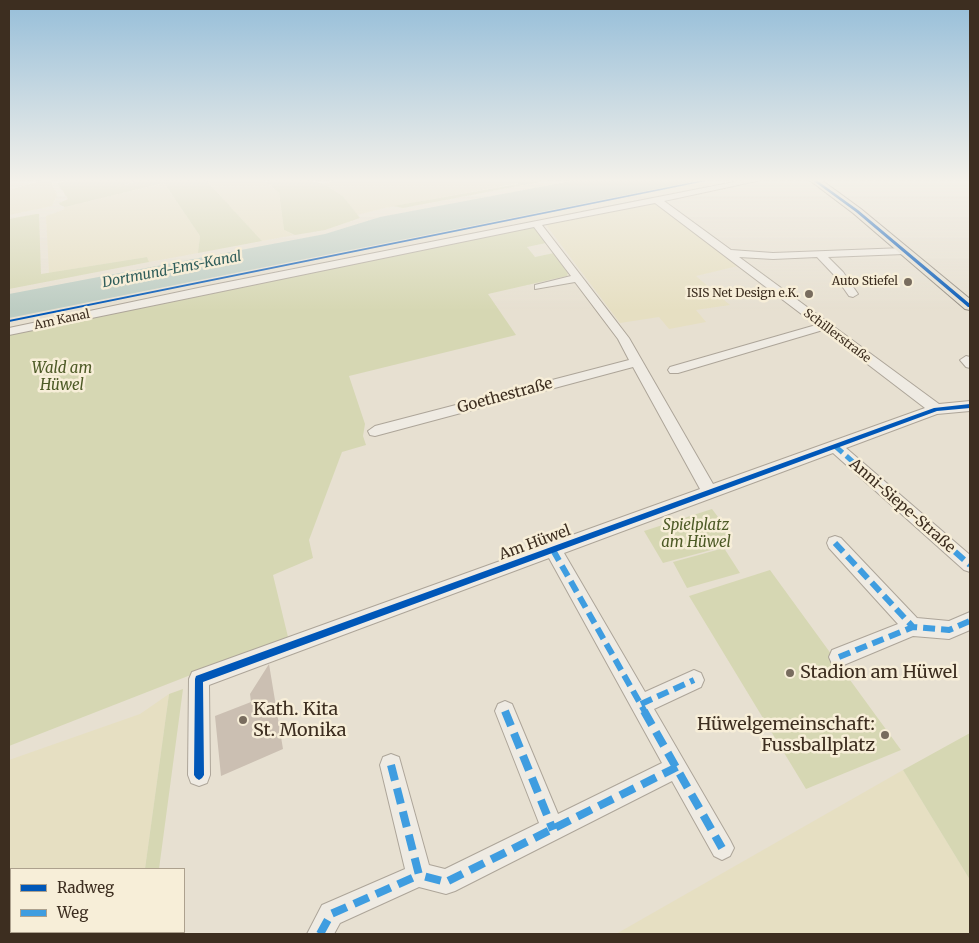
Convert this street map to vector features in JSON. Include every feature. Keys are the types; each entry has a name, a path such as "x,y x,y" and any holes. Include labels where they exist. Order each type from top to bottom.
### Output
{"main road":[{"path":"871,223 970,306"}],"street":[{"name":"Am Kanal","path":"9,331 541,223"},
{"path":"687,223 727,253 773,256 904,251"},
{"path":"536,224 622,338 710,493"},
{"name":"Schillerstraße","path":"727,253 936,409"},
{"path":"820,255 839,274 853,294"},
{"path":"538,287 576,278"},
{"path":"674,370 824,326"},
{"name":"Goethestraße","path":"375,432 636,362"},
{"name":"Am Hüwel","path":"199,775 199,679 936,409 970,406"},
{"name":"Anni-Siepe-Straße","path":"835,446 970,565"},
{"path":"835,543 913,627"},
{"path":"553,550 722,848"},
{"path":"839,657 913,627 949,630 970,621"},
{"path":"641,704 694,680"},
{"path":"505,711 553,830"},
{"path":"391,765 419,875"},
{"path":"320,934 331,914 419,875 446,882 677,767"}],"shaded area":[{"path":"46,223 191,223 200,236 198,253 149,262 147,257 49,273"},
{"path":"245,223 283,223 284,230 294,235 262,241"},
{"path":"556,223 683,223 738,266 696,276 730,305 696,310 706,322 669,329 659,317 620,323 546,225"},
{"path":"169,694 145,868 10,868 10,933 136,934 9,934 9,760 140,714"},
{"path":"903,770 970,880 970,934 616,934"}],"green space":[{"path":"9,223 39,223 41,274 147,257 149,262 9,289"},
{"path":"191,223 245,223 262,241 198,253 200,236"},
{"path":"283,223 345,223 325,230 295,235 284,230"},
{"name":"Wald am Hüwel","path":"535,227 546,243 527,247 535,257 554,253 568,273 567,276 488,294 516,335 349,376 365,424 363,436 366,445 342,452 309,540 313,558 273,575 288,637 9,746 9,333"},
{"name":"Spielplatz am Hüwel","path":"712,509 733,537 719,541 722,547 663,563 644,531"},
{"path":"724,548 740,573 687,588 673,562"},
{"name":"Stadion am Hüwel","path":"770,570 901,750 806,789 689,596"},
{"path":"183,689 159,868 145,868 169,694"},
{"path":"970,733 970,880 903,770"}],"water":[{"name":"Dortmund-Ems-Kanal","path":"361,223 486,223 9,318 9,294 325,234"}],"building":[{"name":"Kath. Kita St. Monika","path":"269,664 283,749 221,776 215,716 251,702 250,694"}],"marked path":[{"path":"835,446 970,565"},
{"path":"835,543 913,627"},
{"path":"553,550 722,848"},
{"path":"839,657 913,627 949,630 970,621"},
{"path":"641,704 694,680"},
{"path":"505,711 553,830"},
{"path":"391,765 419,875 446,882 677,767"},
{"path":"320,934 331,914 419,875"}],"cycle path":[{"path":"9,321 496,223"},
{"path":"871,223 970,306"},
{"path":"199,775 199,679 936,409 970,406"}],"place":[{"name":"Auto Stiefel","path":"908,282"},
{"name":"ISIS Net Design e.K.","path":"809,294"},
{"name":"Stadion am Hüwel","path":"790,673"},
{"name":"Kath. Kita St. Monika","path":"243,720"},
{"name":"Hüwelgemeinschaft: Fussballplatz","path":"885,735"}]}
